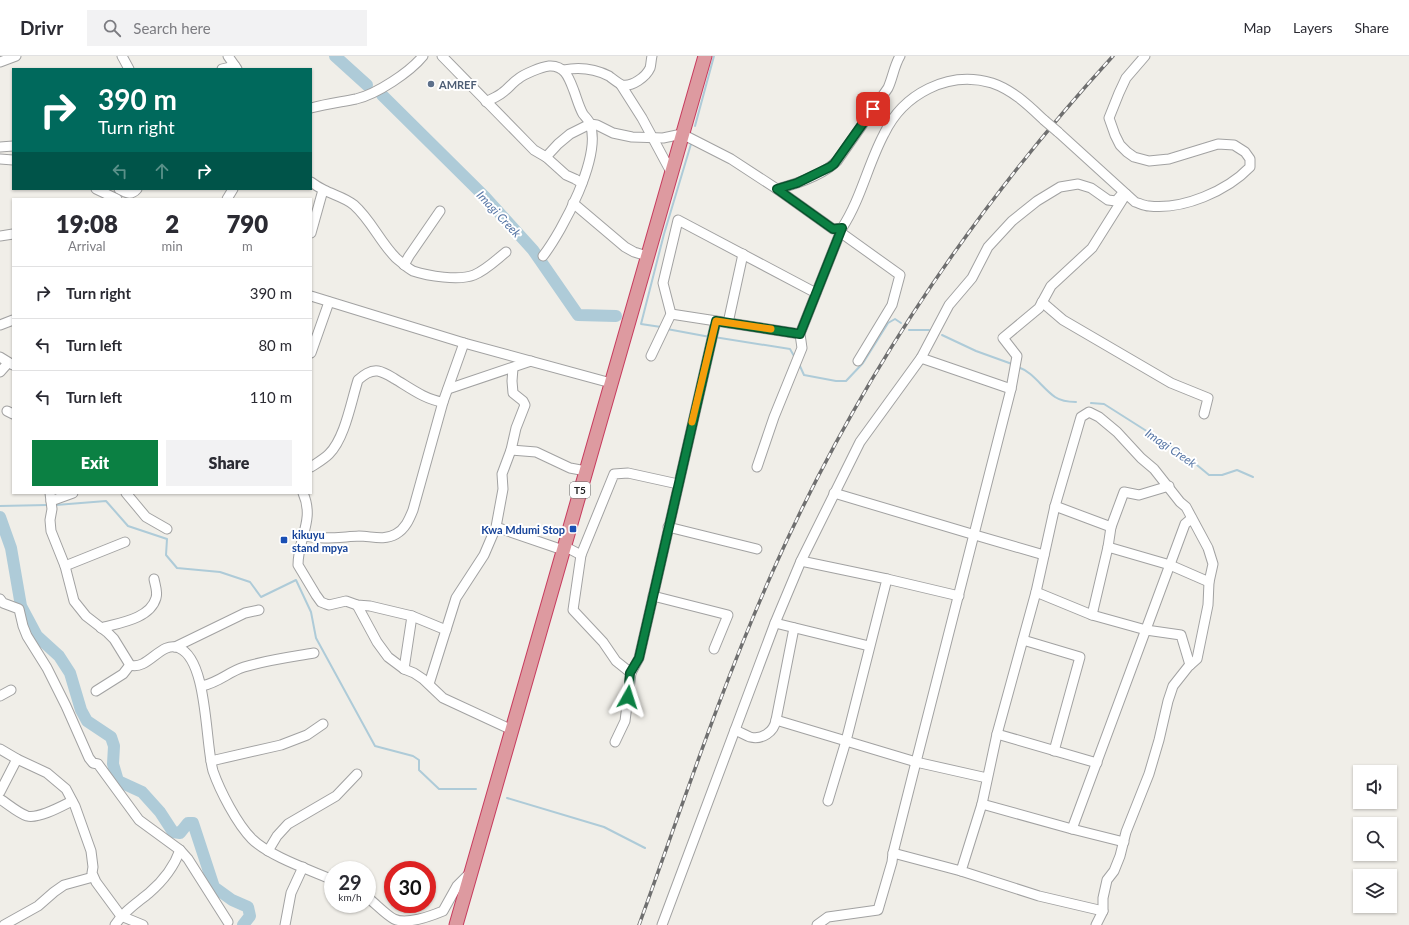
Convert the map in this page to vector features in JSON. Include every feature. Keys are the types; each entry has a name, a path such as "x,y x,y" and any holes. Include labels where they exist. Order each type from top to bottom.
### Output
{"highway":[{"name":"T5","path":"456,925 705,56"}],"street":[{"path":"0,62 16,56"},
{"path":"122,56 128,68"},
{"path":"228,56 236,67"},
{"path":"442,56 534,150 546,157 566,175 576,178 582,183"},
{"path":"564,70 574,68 599,72 621,84 629,85 635,83 649,69 652,56"},
{"path":"777,189 797,183 830,167 837,161 888,88 896,63 900,56"},
{"path":"757,467 774,417 802,348 800,334 841,230 850,215 883,134 892,118 902,106 914,97 939,84 957,81 980,81 993,84 1015,95 1135,202 1148,206 1160,207 1184,204 1221,189 1241,177 1250,167 1250,159 1244,152 1234,145 1218,144 1168,159 1149,161 1134,157 1120,145 1109,118 1126,78 1145,56"},
{"path":"312,108 365,96 398,78 409,70 421,57"},
{"path":"486,102 502,94 517,79 523,76 543,67 559,67 564,70 568,77 584,115 590,124 592,142 591,157 582,183 554,242 543,256"},
{"path":"621,84 672,172"},
{"path":"546,157 570,134 590,124 622,136 663,138 682,134 731,159 777,189 833,229 841,230 900,275 892,305 858,361"},
{"path":"0,147 12,146"},
{"path":"0,159 12,160"},
{"path":"312,183 323,190 349,201 356,206 392,253 404,265 412,270 432,275 467,277 478,273 506,252"},
{"path":"662,925 775,623 801,561 860,442 921,358 949,305 972,278 988,248 1012,221 1037,201 1060,187 1078,184 1091,188 1108,200 1116,201 1125,192"},
{"path":"121,190 130,194 136,190"},
{"path":"312,229 323,190"},
{"path":"817,925 828,917 878,910 892,862 893,853 1011,388 1017,356 1003,338 1039,308 1051,286 1092,248 1125,192"},
{"path":"573,203 625,247 634,252 648,256"},
{"path":"404,265 408,256 440,211"},
{"path":"651,356 671,314 663,283 678,220 816,293"},
{"path":"0,237 12,234"},
{"path":"728,322 743,254"},
{"path":"312,296 611,384"},
{"path":"312,350 329,302"},
{"path":"1042,302 1063,320 1171,383 1208,398 1204,414"},
{"path":"671,314 800,334"},
{"path":"0,325 12,320"},
{"path":"615,742 625,721 630,673 639,658 716,321"},
{"path":"304,536 319,538 361,536 387,538 402,530 409,521 419,491 444,402 464,342"},
{"path":"0,357 11,364 0,372"},
{"path":"921,358 1011,388"},
{"path":"448,389 531,361"},
{"path":"429,684 456,598 484,555 496,527 503,489 502,474 511,450 516,428 525,405 523,401 515,395 512,388 513,368"},
{"path":"312,466 329,454 335,446 346,422 358,380 369,372 378,371 429,398 444,402"},
{"path":"961,871 982,804 997,734 1036,592 1055,506 1081,417 1089,412 1117,432 1133,451 1154,469 1169,486 1180,502 1186,507 1208,548 1213,564 1209,582 1208,606 1199,654 1196,661 1173,686 1149,774 1128,827 1116,866 1107,880 1102,898 1103,911 1096,925"},
{"path":"511,450 536,452 570,468 586,471"},
{"path":"630,673 616,661 603,642 573,610 581,555 614,474 628,473 678,484"},
{"path":"1092,615 1108,547 1111,527 1124,492 1139,494 1169,486"},
{"path":"834,493 974,536 1044,555"},
{"path":"67,494 50,497 52,509 50,520 51,531 65,566 76,605 86,616 114,639 125,659 133,666 140,665 165,649 175,647 245,613 259,610"},
{"path":"127,494 146,517 167,529"},
{"path":"303,494 308,506 308,515 298,565 321,602 329,605 346,600 357,604 412,616 446,630"},
{"path":"1055,506 1111,527"},
{"path":"1072,829 1185,524 1192,518"},
{"path":"496,527 564,548 581,555"},
{"path":"668,527 757,549"},
{"path":"65,566 125,542"},
{"path":"1108,547 1170,565 1209,582"},
{"path":"801,561 959,596"},
{"path":"101,628 142,615 154,603 156,597 154,579"},
{"path":"828,801 846,741 887,579"},
{"path":"1036,592 1092,615 1146,630 1181,635 1190,666"},
{"path":"653,596 728,615 714,649"},
{"path":"0,599 19,610 27,636 47,668 66,706 88,758 94,763 98,764 139,820 180,850 188,859 199,874 228,922"},
{"path":"357,604 381,649 388,658 404,669 414,673 429,684 443,698 512,730"},
{"path":"404,669 412,616"},
{"path":"775,623 869,646"},
{"path":"735,730 751,737 764,736 771,730 776,720 794,628"},
{"path":"1023,640 1080,657 1054,751"},
{"path":"175,647 184,651 189,657 202,686 211,761 217,782 239,822 251,838 268,851 324,876"},
{"path":"202,686 216,682 235,671 254,664 314,653"},
{"path":"96,691 123,674 130,664"},
{"path":"0,696 11,690"},
{"path":"776,720 916,762 987,778"},
{"path":"211,761 281,745 307,735 323,724"},
{"path":"997,734 1097,763"},
{"path":"0,749 51,775 66,789 91,851 93,877 121,916 143,925"},
{"path":"0,792 17,759"},
{"path":"268,851 277,836 288,824 336,796 357,774"},
{"path":"0,798 27,816 34,816 51,811 72,801"},
{"path":"982,804 1124,842"},
{"path":"115,925 121,916 159,883 175,864 180,850"},
{"path":"893,853 961,871 1039,896 1103,911"},
{"path":"285,925 292,893 303,867"},
{"path":"376,904 393,918 400,921 420,919 443,911 457,886 472,872"},
{"path":"4,925 38,906 64,885 93,877"}],"waterway":[{"name":"Imagi Creek","path":"335,56 367,85"},
{"path":"695,126 714,56"},
{"name":"Imagi Creek","path":"382,95 485,197 533,250 578,315 616,316"},
{"path":"661,327 641,324 664,234 691,144"},
{"name":"Imagi Creek","path":"799,364 804,375 836,381 846,381 863,363 888,323 895,319 901,323"},
{"name":"Imagi Creek","path":"667,329 710,337"},
{"name":"Imagi Creek","path":"909,330 929,330"},
{"name":"Imagi Creek","path":"942,335 976,351 1012,364"},
{"name":"Imagi Creek","path":"714,337 790,349 794,356"},
{"name":"Imagi Creek","path":"1018,367 1033,376 1055,397 1065,401 1076,402"},
{"name":"Imagi Creek","path":"1091,403 1104,404 1186,456 1209,475 1222,475 1237,470 1253,477"},
{"path":"56,505 106,501 128,526 167,539 166,555 177,568 220,572 250,582 261,597 296,580 311,612 316,638 375,746 413,756 419,760 419,770 439,789 476,789"},
{"path":"0,506 47,505"},
{"path":"0,517 11,548 21,606 37,636 59,656 70,673 81,710 87,721 111,737 114,746 113,764 118,781 142,792 160,812 173,832 180,833 188,823 193,823 214,887 232,900 248,907 250,916 243,925"},
{"path":"507,798 604,827 645,848"}],"railway":[{"path":"639,925 702,748 753,616 805,503 841,434 880,366 966,237 1012,175 1062,114 1113,56"}],"slow traffic":[{"path":"692,422 716,321 771,329"}],"place":[{"name":"AMREF","path":"431,84"},
{"name":"Kwa Mdumi Stop","path":"573,529"},
{"name":"kikuyu stand mpya","path":"284,540"}],"route":[{"path":"628,697 630,673 639,658 716,321 800,334 842,228 833,229 777,189 797,183 834,164 873,109"}]}
